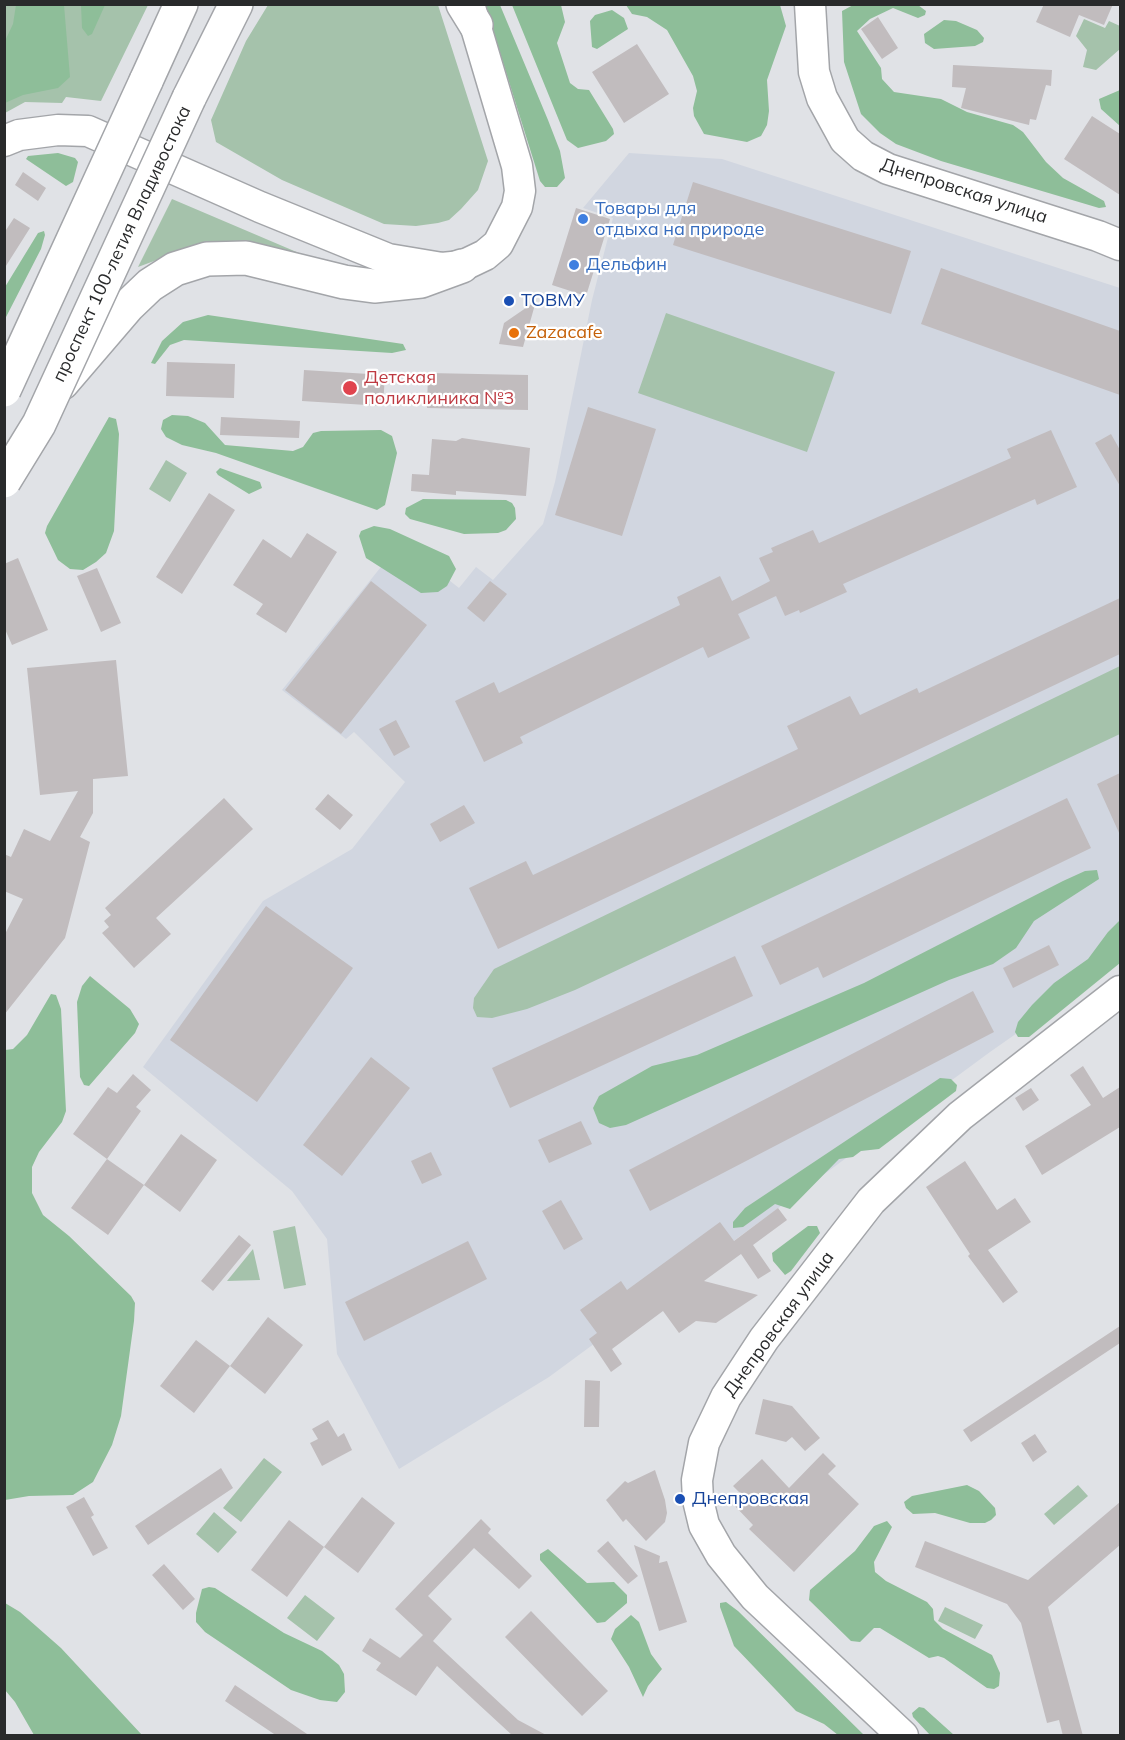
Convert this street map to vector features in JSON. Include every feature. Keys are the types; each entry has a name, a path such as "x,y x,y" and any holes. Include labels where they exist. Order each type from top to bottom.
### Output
{"highway":[{"path":"4,390 181,4"},
{"name":"проспект 100-летия Владивостока","path":"4,481 53,393 189,98 237,6"},
{"path":"53,393 128,306 164,275 207,259 246,258 344,282 395,285 443,275 462,266"}],"main road":[{"name":"Днепровская улица","path":"810,4 814,72 822,98 845,140 863,156 888,169 1120,245"},
{"path":"4,141 19,135 58,130 88,131 260,207 388,259 442,268 462,266 485,255 498,244 517,207 520,191 517,166 469,11"},
{"name":"Днепровская улица","path":"903,1736 755,1597 721,1555 704,1525 698,1500 697,1480 705,1443 726,1397 764,1339 872,1201 960,1116 1120,991"}],"shaded area":[{"path":"629,153 722,159 1120,288 1120,961 990,1052 549,1377 399,1469 337,1354 327,1239 292,1191 143,1067 263,901 352,849 405,782 354,732 346,739 282,690 401,542 459,588 476,567 493,580 543,524 555,482 592,300 613,218 583,208"}],"green space":[{"path":"855,4 918,5 926,11 925,15 918,18 893,8 870,19 857,31 881,68 882,79 894,92 941,99 967,112 1013,125 1023,132 1046,162 1063,178 1104,201 1106,207 1099,208 941,161 896,144 880,133 861,114 844,62 842,11"},
{"path":"5,5 148,5 101,101 66,97 62,103 25,102 5,113"},
{"path":"16,5 64,5 70,77 58,88 23,95 5,103 5,41 13,24"},
{"path":"81,5 105,5 92,34 88,36 82,28"},
{"path":"268,5 438,5 488,161 478,190 449,220 416,226 384,224 282,180 216,142 211,120 246,41"},
{"path":"485,5 500,5 548,120 560,151 565,178 557,187 545,187 540,181"},
{"path":"512,5 561,5 565,22 557,43 570,83 578,89 589,90 613,129 614,134 606,141 578,148 567,140"},
{"path":"626,5 780,5 786,26 767,80 769,111 767,125 761,136 747,142 704,134 694,116 693,108 697,91 693,76 667,30 647,17 632,14"},
{"path":"612,10 624,18 628,29 597,49 592,47 590,21 595,15"},
{"path":"1084,19 1105,28 1109,21 1120,26 1120,49 1096,70 1083,67 1087,50 1076,36"},
{"path":"944,20 956,21 977,30 984,38 983,42 975,46 934,49 925,43 924,34"},
{"path":"1120,90 1120,126 1101,109 1099,99"},
{"path":"58,153 75,158 78,162 73,182 66,186 26,159 28,156"},
{"path":"172,199 313,259 181,251 138,267"},
{"path":"44,231 41,249 5,319 5,287 38,233"},
{"path":"666,313 835,372 807,452 638,393"},
{"path":"208,315 403,344 406,350 392,353 184,340 170,345 155,364 151,363 162,341 183,322"},
{"path":"172,415 188,416 205,423 225,445 293,451 303,447 313,433 321,431 381,430 392,436 397,453 385,505 377,510 216,453 182,445 166,437 161,429 163,420"},
{"path":"109,417 116,419 119,434 114,531 106,553 96,562 83,570 70,569 58,560 45,533"},
{"path":"166,460 187,473 170,502 149,489"},
{"path":"220,468 260,482 262,488 249,494 218,475 216,472"},
{"path":"423,499 506,500 515,508 516,519 506,530 498,533 464,534 410,519 405,514 406,508"},
{"path":"374,526 390,529 449,556 456,569 447,586 438,592 421,593 366,558 359,536 361,531"},
{"path":"1120,666 1120,734 575,990 527,1009 492,1018 477,1017 473,1008 474,998 494,969"},
{"path":"1097,870 1099,879 1034,921 1016,948 993,964 949,980 626,1125 610,1128 599,1123 593,1108 599,1096 652,1066 697,1055 864,983 1063,881 1085,871"},
{"path":"1120,920 1120,963 1029,1037 1018,1037 1015,1032 1018,1022 1032,1005 1054,983 1088,959"},
{"path":"90,976 130,1009 139,1024 135,1033 89,1086 84,1085 80,1077 77,1002 82,986"},
{"path":"51,994 56,995 61,1009 66,1111 62,1122 39,1152 32,1167 32,1193 43,1215 69,1236 131,1296 135,1303 134,1321 121,1416 112,1445 93,1482 73,1495 29,1496 5,1500 5,1050 13,1049 27,1035"},
{"path":"940,1078 951,1079 957,1085 956,1091 879,1149 861,1151 853,1157 839,1159 790,1209 775,1204 743,1227 733,1228 733,1222 745,1208"},
{"path":"295,1226 306,1285 284,1289 273,1231"},
{"path":"808,1226 817,1226 820,1233 791,1271 785,1275 773,1261 772,1253"},
{"path":"253,1249 260,1280 227,1281"},
{"path":"264,1458 282,1472 241,1522 223,1508"},
{"path":"967,1485 979,1491 995,1508 996,1515 991,1520 985,1523 970,1523 935,1513 913,1514 906,1508 904,1502 912,1496"},
{"path":"1078,1485 1088,1496 1054,1525 1044,1514"},
{"path":"214,1512 237,1532 218,1553 196,1534"},
{"path":"887,1521 892,1527 874,1562 875,1572 886,1581 927,1602 933,1609 934,1620 943,1629 992,1655 1000,1673 999,1686 994,1689 987,1688 944,1658 938,1656 929,1658 880,1628 874,1628 860,1642 851,1641 809,1600 810,1590 855,1551 874,1526"},
{"path":"548,1549 587,1583 614,1582 627,1595 627,1603 605,1622 597,1623 540,1560 540,1554"},
{"path":"215,1588 284,1633 322,1651 339,1665 344,1674 345,1692 337,1702 320,1700 291,1690 205,1632 196,1622 196,1613 202,1589"},
{"path":"305,1595 335,1618 317,1641 287,1618"},
{"path":"726,1602 738,1611 864,1735 838,1735 824,1724 796,1711 734,1646 720,1607 720,1603"},
{"path":"5,1603 20,1612 61,1648 142,1735 34,1735 15,1702 5,1690"},
{"path":"945,1607 983,1625 975,1639 938,1621"},
{"path":"631,1615 639,1622 651,1654 662,1669 648,1686 643,1697 629,1667 611,1639 615,1629"},
{"path":"919,1707 924,1708 954,1735 930,1735 913,1717 912,1713"}],"building":[{"path":"1044,4 1113,4 1104,25 1079,15 1070,37 1036,22"},
{"path":"878,17 898,48 882,59 861,29"},
{"path":"637,44 669,94 624,123 592,72"},
{"path":"953,65 1052,70 1051,86 1046,85 1036,120 1030,119 1029,125 961,108 966,88 952,87"},
{"path":"1092,116 1120,134 1120,195 1064,159"},
{"path":"23,172 46,188 38,201 15,185"},
{"path":"693,182 911,251 891,314 673,245"},
{"path":"576,208 610,219 586,296 552,285"},
{"path":"14,218 30,228 4,269 4,233"},
{"path":"941,268 1120,331 1120,395 921,324"},
{"name":"Zazacafe","path":"536,301 523,347 499,344 504,323"},
{"path":"167,362 235,364 234,398 166,396"},
{"path":"304,370 385,375 383,406 302,401"},
{"path":"428,373 528,375 528,410 427,408"},
{"path":"588,407 656,429 622,536 555,515"},
{"path":"221,417 300,421 299,438 220,435"},
{"path":"1051,430 1077,487 1037,505 1035,499 843,584 847,592 800,613 799,610 785,616 776,596 738,614 750,638 708,658 703,647 520,737 523,743 484,762 455,701 494,682 499,693 680,605 677,597 720,576 732,601 770,581 759,558 773,552 771,548 813,530 819,543 1011,458 1007,449"},
{"path":"1111,434 1120,450 1120,486 1095,443"},
{"path":"462,438 530,448 526,496 456,491 456,495 411,491 412,474 429,475 432,439 456,441"},
{"path":"209,493 235,510 182,594 156,577"},
{"path":"307,533 337,552 286,633 256,614 263,604 233,585 263,539 291,558"},
{"path":"18,558 48,630 12,645 4,627 4,564"},
{"path":"97,568 121,623 101,632 77,576"},
{"path":"371,581 427,625 341,734 285,690"},
{"path":"490,581 507,594 484,622 467,608"},
{"path":"1120,598 1120,654 498,949 469,888 526,861 533,875 798,749 787,726 850,696 860,715 917,688 919,693"},
{"path":"116,660 128,776 93,779 93,813 80,837 90,842 65,938 4,1015 4,936 23,899 4,891 4,854 11,857 24,829 50,841 78,791 40,795 27,668"},
{"path":"396,720 410,747 394,756 379,729"},
{"path":"1120,773 1120,835 1097,784"},
{"path":"328,794 353,815 340,830 315,809"},
{"path":"224,798 253,829 156,918 171,934 134,968 102,933 109,927 104,921 111,915 105,908"},
{"path":"1067,798 1091,848 823,978 818,967 780,985 761,946"},
{"path":"464,805 475,823 440,842 430,824"},
{"path":"266,906 353,968 257,1102 170,1040"},
{"path":"1049,945 1059,965 1013,988 1003,968"},
{"path":"735,956 753,996 510,1108 492,1068"},
{"path":"973,991 994,1032 650,1211 629,1170"},
{"path":"371,1057 410,1088 342,1176 303,1145"},
{"path":"1083,1066 1103,1098 1120,1087 1120,1127 1042,1175 1025,1146 1091,1105 1070,1075"},
{"path":"133,1074 151,1090 136,1107 141,1111 107,1159 73,1134 108,1087 117,1093"},
{"path":"1031,1088 1039,1100 1023,1111 1015,1098"},
{"path":"581,1121 592,1144 549,1163 538,1140"},
{"path":"181,1134 217,1160 180,1212 144,1185"},
{"path":"431,1152 442,1175 422,1184 411,1161"},
{"path":"107,1159 144,1185 108,1235 71,1208"},
{"path":"965,1161 997,1210 1015,1198 1031,1222 988,1250 1018,1292 1003,1303 968,1256 970,1254 926,1187"},
{"path":"561,1200 583,1239 564,1250 542,1211"},
{"path":"778,1208 787,1220 753,1245 771,1271 758,1279 741,1254 704,1281 758,1295 716,1323 696,1321 679,1333 663,1311 612,1349 622,1364 611,1372 589,1339 597,1333 580,1310 621,1281 627,1290 720,1222 734,1241"},
{"path":"239,1235 251,1245 213,1291 201,1281"},
{"path":"468,1241 487,1279 364,1341 345,1302"},
{"path":"268,1317 303,1345 265,1394 230,1366"},
{"path":"1120,1326 1120,1343 971,1442 963,1430"},
{"path":"196,1340 230,1366 194,1413 160,1386"},
{"path":"585,1380 600,1381 599,1427 584,1427"},
{"path":"763,1399 792,1406 820,1438 805,1451 792,1437 786,1442 755,1434"},
{"path":"328,1420 338,1437 344,1433 352,1450 322,1466 310,1443 318,1439 312,1429"},
{"path":"1035,1434 1047,1452 1033,1462 1021,1443"},
{"path":"823,1453 836,1466 828,1474 859,1504 794,1572 749,1529 753,1525 734,1505 743,1496 733,1486 762,1459 789,1488"},
{"path":"221,1468 233,1488 148,1545 135,1526"},
{"path":"655,1470 667,1513 665,1522 646,1541 626,1519 623,1522 606,1500 625,1481 628,1483"},
{"path":"84,1497 94,1515 91,1517 108,1548 93,1556 66,1507"},
{"path":"362,1497 395,1523 358,1573 324,1547"},
{"path":"1120,1502 1120,1545 1048,1607 1083,1736 1063,1736 1059,1720 1047,1723 1021,1623 1007,1604 915,1567 925,1541 1028,1580"},
{"path":"481,1519 491,1529 488,1533 532,1576 519,1589 474,1548 428,1596 452,1619 433,1641 518,1720 548,1736 513,1736 437,1666 416,1696 376,1670 381,1663 362,1651 370,1638 400,1658 423,1635 395,1609"},
{"path":"289,1520 324,1547 287,1597 251,1570"},
{"path":"608,1541 638,1576 628,1584 597,1551"},
{"path":"634,1545 660,1556 659,1563 667,1561 687,1622 659,1631"},
{"path":"164,1564 195,1599 183,1610 152,1575"},
{"path":"531,1611 608,1691 582,1716 505,1637"},
{"path":"235,1685 310,1736 277,1736 225,1701"}],"place":[{"name":"Товары для отдыха на природе","path":"583,219"},
{"name":"Дельфин","path":"574,265"},
{"name":"ТОВМУ","path":"509,301"},
{"name":"Zazacafe","path":"514,333"},
{"name":"Детская поликлиника №3","path":"350,388"},
{"name":"Днепровская","path":"680,1499"}]}
